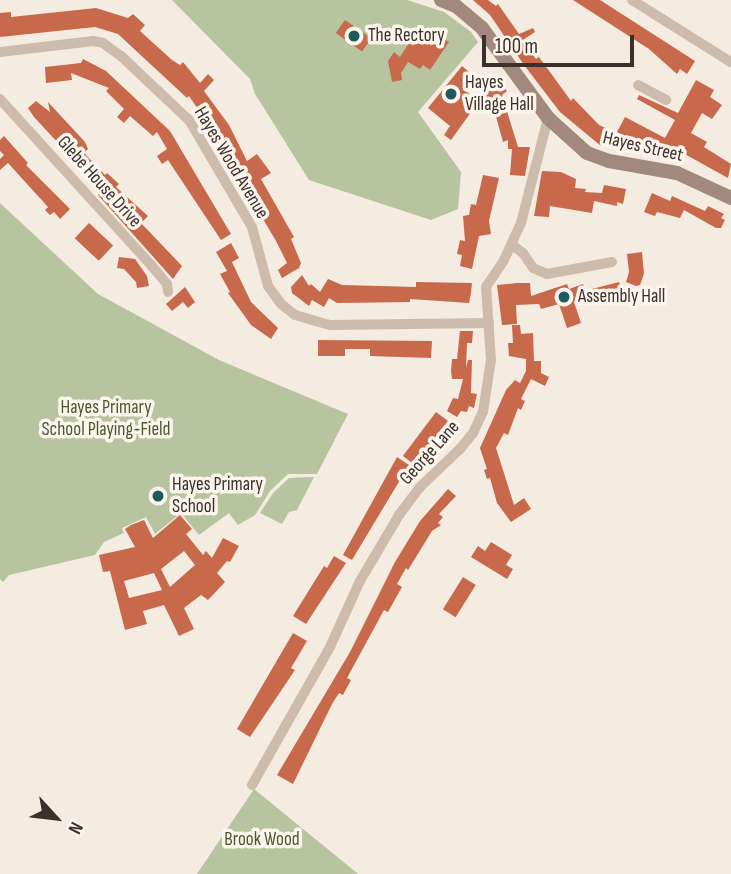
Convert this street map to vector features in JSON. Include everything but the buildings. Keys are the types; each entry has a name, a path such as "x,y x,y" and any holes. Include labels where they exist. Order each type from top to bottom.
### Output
{"main road":[{"name":"Hayes Street","path":"441,0 456,6 482,28 548,118 587,153 598,158 677,173 731,198"}],"street":[{"path":"632,0 731,62"},
{"name":"Hayes Wood Avenue","path":"0,52 93,41 103,43 121,56 189,120 252,227 268,286 281,304 295,314 331,325 489,323"},
{"path":"638,85 666,100"},
{"name":"Glebe House Drive","path":"0,99 151,265 167,284 168,292"},
{"name":"George Lane","path":"252,785 330,647 360,581 398,515 419,488 473,433 486,396 491,360 488,281 512,245 521,223 548,118"},
{"path":"512,245 523,253 533,268 547,274 612,262"}],"green space":[{"path":"172,0 407,0 444,12 471,32 478,42 418,112 461,172 458,209 431,220 309,180 255,94 250,79"},
{"name":"Hayes Primary School Playing-Field","path":"0,203 98,294 219,360 348,414 317,474 288,474 270,491 255,515 238,525 229,513 199,535 181,513 155,534 146,517 122,528 124,533 104,542 95,555 9,575 3,582 0,579"},
{"path":"314,477 297,510 289,512 282,524 260,513 273,493 289,478"},
{"name":"Brook Wood","path":"254,789 357,873 358,874 197,874"}],"place":[{"name":"The Rectory","path":"354,36"},
{"name":"Hayes Village Hall","path":"451,94"},
{"name":"Assembly Hall","path":"564,297"},
{"name":"Hayes Primary School","path":"158,496"}]}
